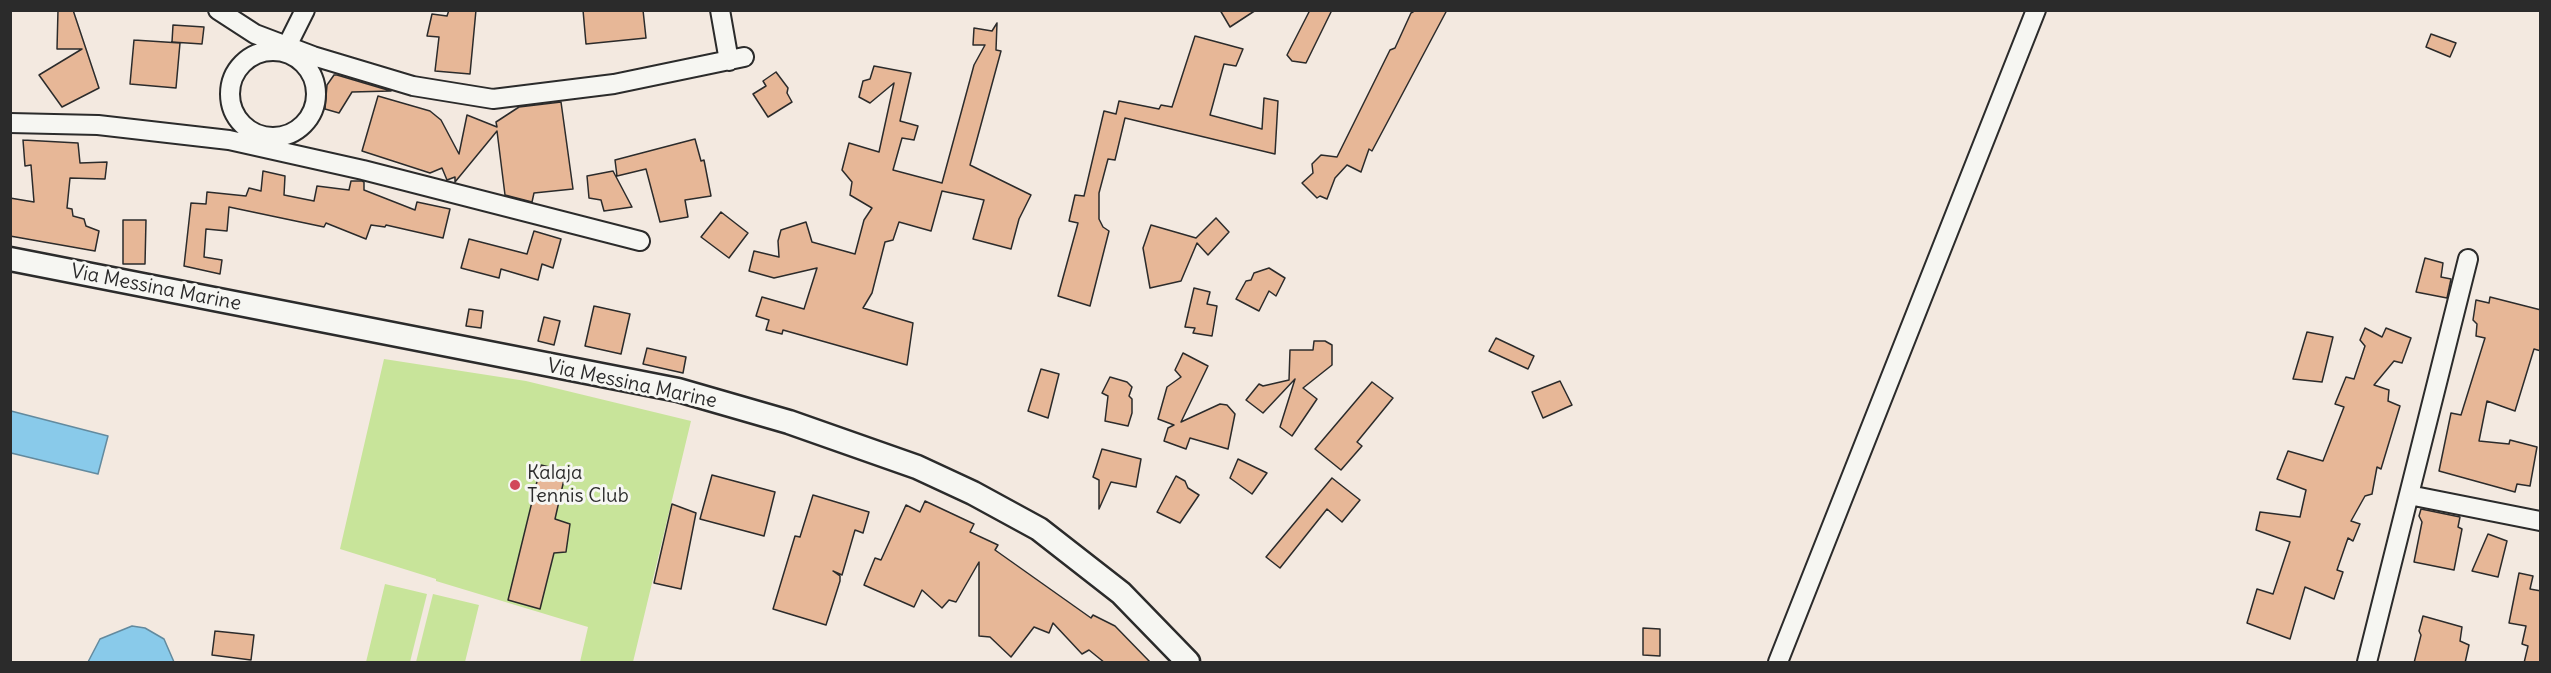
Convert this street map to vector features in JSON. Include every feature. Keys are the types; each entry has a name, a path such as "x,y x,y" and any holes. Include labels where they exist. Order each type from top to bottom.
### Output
{"main road":[{"name":"Via Messina Marine","path":"10,259 678,390 789,422 917,467 973,493 1039,529 1121,593 1188,663"}],"street":[{"path":"218,10 261,36 287,46 315,64"},
{"path":"287,46 305,10"},
{"path":"252,56 267,51 283,52 315,64 413,86 493,99 614,84 737,59 720,10"},
{"path":"1778,663 2036,10"},
{"path":"261,36 252,56 236,71 229,93 234,114 243,126 256,134 270,137 285,135 298,129 309,117 315,102 315,64"},
{"path":"220,139 234,114"},
{"path":"10,123 98,125 220,139 363,170 640,241"},
{"path":"296,156 298,129"},
{"path":"2367,663 2468,259"},
{"path":"2409,495 2541,521"}],"green space":[{"name":"Kalaja Tennis Club","path":"384,359 526,381 691,421 633,662 580,662 588,627 340,549"},
{"path":"385,584 427,594 410,662 366,662"},
{"path":"433,594 479,605 465,662 416,662"}],"water":[{"path":"11,411 108,436 98,474 11,453"},
{"path":"132,626 145,628 164,639 174,662 88,662 100,639"}],"building":[{"path":"58,10 73,10 99,88 62,107 39,75 82,49 57,49"},
{"path":"449,10 476,10 470,74 435,71 439,37 427,36 432,14 447,16"},
{"path":"583,10 643,10 646,38 586,44"},
{"path":"1220,10 1256,10 1230,27"},
{"path":"1310,10 1332,10 1306,63 1292,61 1287,55"},
{"path":"1416,10 1447,10 1372,151 1369,149 1361,172 1347,165 1335,178 1327,199 1320,196 1317,198 1302,183 1313,173 1312,164 1321,155 1337,157 1390,50 1395,48 1411,13"},
{"path":"997,23 996,50 1001,51 970,165 1031,195 1019,219 1011,249 973,239 984,200 942,191 931,231 899,222 893,240 885,242 872,293 863,308 913,323 907,365 783,330 782,334 766,330 769,320 756,316 762,297 804,309 817,268 774,278 749,271 754,251 779,257 778,241 781,230 806,222 812,242 855,254 864,220 872,208 850,195 852,182 842,170 849,143 879,152 894,83 870,103 859,97 863,81 870,79 874,66 911,73 900,121 918,126 914,140 902,138 893,170 942,183 974,65 985,45 973,45 974,28 992,31"},
{"path":"173,25 204,27 202,44 172,42"},
{"path":"2431,34 2456,43 2450,57 2426,47"},
{"path":"1195,36 1243,49 1236,66 1224,64 1210,115 1262,129 1264,98 1278,101 1275,154 1125,118 1115,160 1108,159 1099,193 1099,219 1103,227 1109,231 1090,306 1058,296 1078,223 1069,221 1075,195 1084,196 1104,111 1116,114 1119,101 1159,109 1161,105 1172,107"},
{"path":"134,40 180,43 176,88 130,84"},
{"path":"776,72 788,88 787,93 792,102 768,117 753,94 766,86 763,81"},
{"path":"334,75 391,91 352,92 339,113 325,109 327,85"},
{"path":"378,96 430,111 441,120 459,154 467,115 497,127 496,122 519,107 561,102 573,189 534,193 532,202 505,195 497,131 455,182 455,177 447,180 442,168 430,173 362,151"},
{"path":"695,139 701,161 704,160 711,196 685,200 688,217 660,222 646,169 617,176 615,160"},
{"path":"23,140 78,143 80,163 107,162 105,179 70,178 67,208 72,209 73,216 84,219 86,226 99,231 95,251 10,236 10,198 34,202 31,165 25,166"},
{"path":"263,171 285,176 284,195 314,201 317,186 349,190 351,181 362,181 364,190 415,210 417,202 450,209 443,238 386,225 385,227 371,225 366,239 326,223 324,227 229,207 227,231 206,229 204,257 222,260 220,274 184,266 191,203 206,204 207,192 246,196 249,188 261,191"},
{"path":"613,171 632,207 604,211 601,200 589,198 587,176"},
{"path":"721,212 748,233 729,258 701,237"},
{"path":"1216,218 1229,232 1208,255 1197,243 1181,281 1150,288 1143,248 1151,225 1196,238"},
{"path":"123,220 146,220 145,264 123,264"},
{"path":"534,231 561,239 553,268 542,264 538,280 501,269 499,278 461,268 469,239 527,254"},
{"path":"2425,258 2443,263 2441,277 2451,279 2447,298 2416,292"},
{"path":"1269,268 1285,278 1276,296 1269,291 1259,311 1236,299 1246,281 1251,280 1254,273"},
{"path":"1194,288 1210,292 1207,304 1217,306 1212,336 1193,333 1195,328 1185,327"},
{"path":"2490,297 2541,310 2541,351 2534,349 2515,411 2487,401 2479,441 2509,444 2510,440 2537,447 2530,486 2517,484 2515,492 2439,471 2451,413 2461,415 2485,338 2476,336 2477,324 2473,320 2476,300 2489,303"},
{"path":"594,306 630,314 621,354 585,346"},
{"path":"469,309 483,311 481,328 466,326"},
{"path":"544,317 560,321 554,345 538,341"},
{"path":"2365,328 2382,337 2386,328 2411,338 2402,363 2394,361 2374,385 2389,390 2388,401 2400,406 2381,469 2377,467 2372,494 2365,496 2351,521 2360,524 2353,541 2348,538 2337,570 2343,572 2334,599 2305,587 2290,639 2247,623 2257,589 2273,594 2290,542 2256,530 2260,512 2300,517 2306,490 2277,479 2288,451 2323,461 2344,407 2335,404 2346,377 2354,379 2365,346 2360,340"},
{"path":"2307,332 2333,337 2322,382 2293,379"},
{"path":"1496,338 1534,356 1528,369 1489,351"},
{"path":"1314,341 1325,341 1332,345 1332,365 1303,388 1317,399 1292,436 1280,427 1295,379 1263,413 1246,400 1259,384 1263,386 1289,380 1290,350 1313,350"},
{"path":"647,348 686,357 683,373 643,364"},
{"path":"1183,353 1208,366 1181,422 1220,404 1227,405 1235,414 1228,449 1190,438 1186,449 1164,441 1168,428 1174,425 1158,419 1167,387 1181,377 1175,370"},
{"path":"1041,369 1059,374 1048,418 1028,411"},
{"path":"1110,377 1127,382 1132,387 1129,396 1132,399 1132,413 1128,426 1105,421 1108,396 1102,393"},
{"path":"1560,381 1572,405 1543,418 1532,392"},
{"path":"1372,382 1393,398 1357,442 1362,446 1341,470 1315,449"},
{"path":"1102,449 1141,459 1136,487 1111,482 1099,509 1099,480 1093,477"},
{"path":"1238,459 1267,473 1252,494 1230,478"},
{"path":"541,465 566,471 555,519 570,524 566,552 554,553 540,609 508,600"},
{"path":"712,475 775,492 764,536 700,519"},
{"path":"1176,476 1185,481 1188,488 1199,495 1180,523 1157,512"},
{"path":"1332,478 1360,500 1342,522 1327,509 1280,568 1266,557"},
{"path":"813,495 869,512 863,533 855,530 842,575 833,571 840,576 840,581 826,625 773,609 795,536 800,537"},
{"path":"925,501 974,524 970,532 998,545 995,550 1091,618 1093,615 1115,626 1151,663 1105,663 1089,650 1082,654 1053,623 1049,633 1034,627 1011,657 990,637 979,636 979,562 956,602 949,600 942,608 922,590 914,607 864,585 875,558 881,560 906,505 920,512"},
{"path":"672,504 696,513 681,589 654,583"},
{"path":"2421,509 2460,517 2458,527 2462,529 2454,570 2414,562 2422,522 2419,516"},
{"path":"2488,534 2507,541 2498,577 2472,571"},
{"path":"2519,573 2533,576 2530,589 2541,591 2541,663 2524,663 2528,646 2522,644 2526,626 2509,623"},
{"path":"2423,616 2462,627 2460,641 2469,645 2465,663 2414,663"},
{"path":"1643,628 1660,629 1660,656 1643,655"},
{"path":"215,631 254,635 251,660 212,655"}],"place":[{"name":"Kalaja Tennis Club","path":"515,485"}]}
